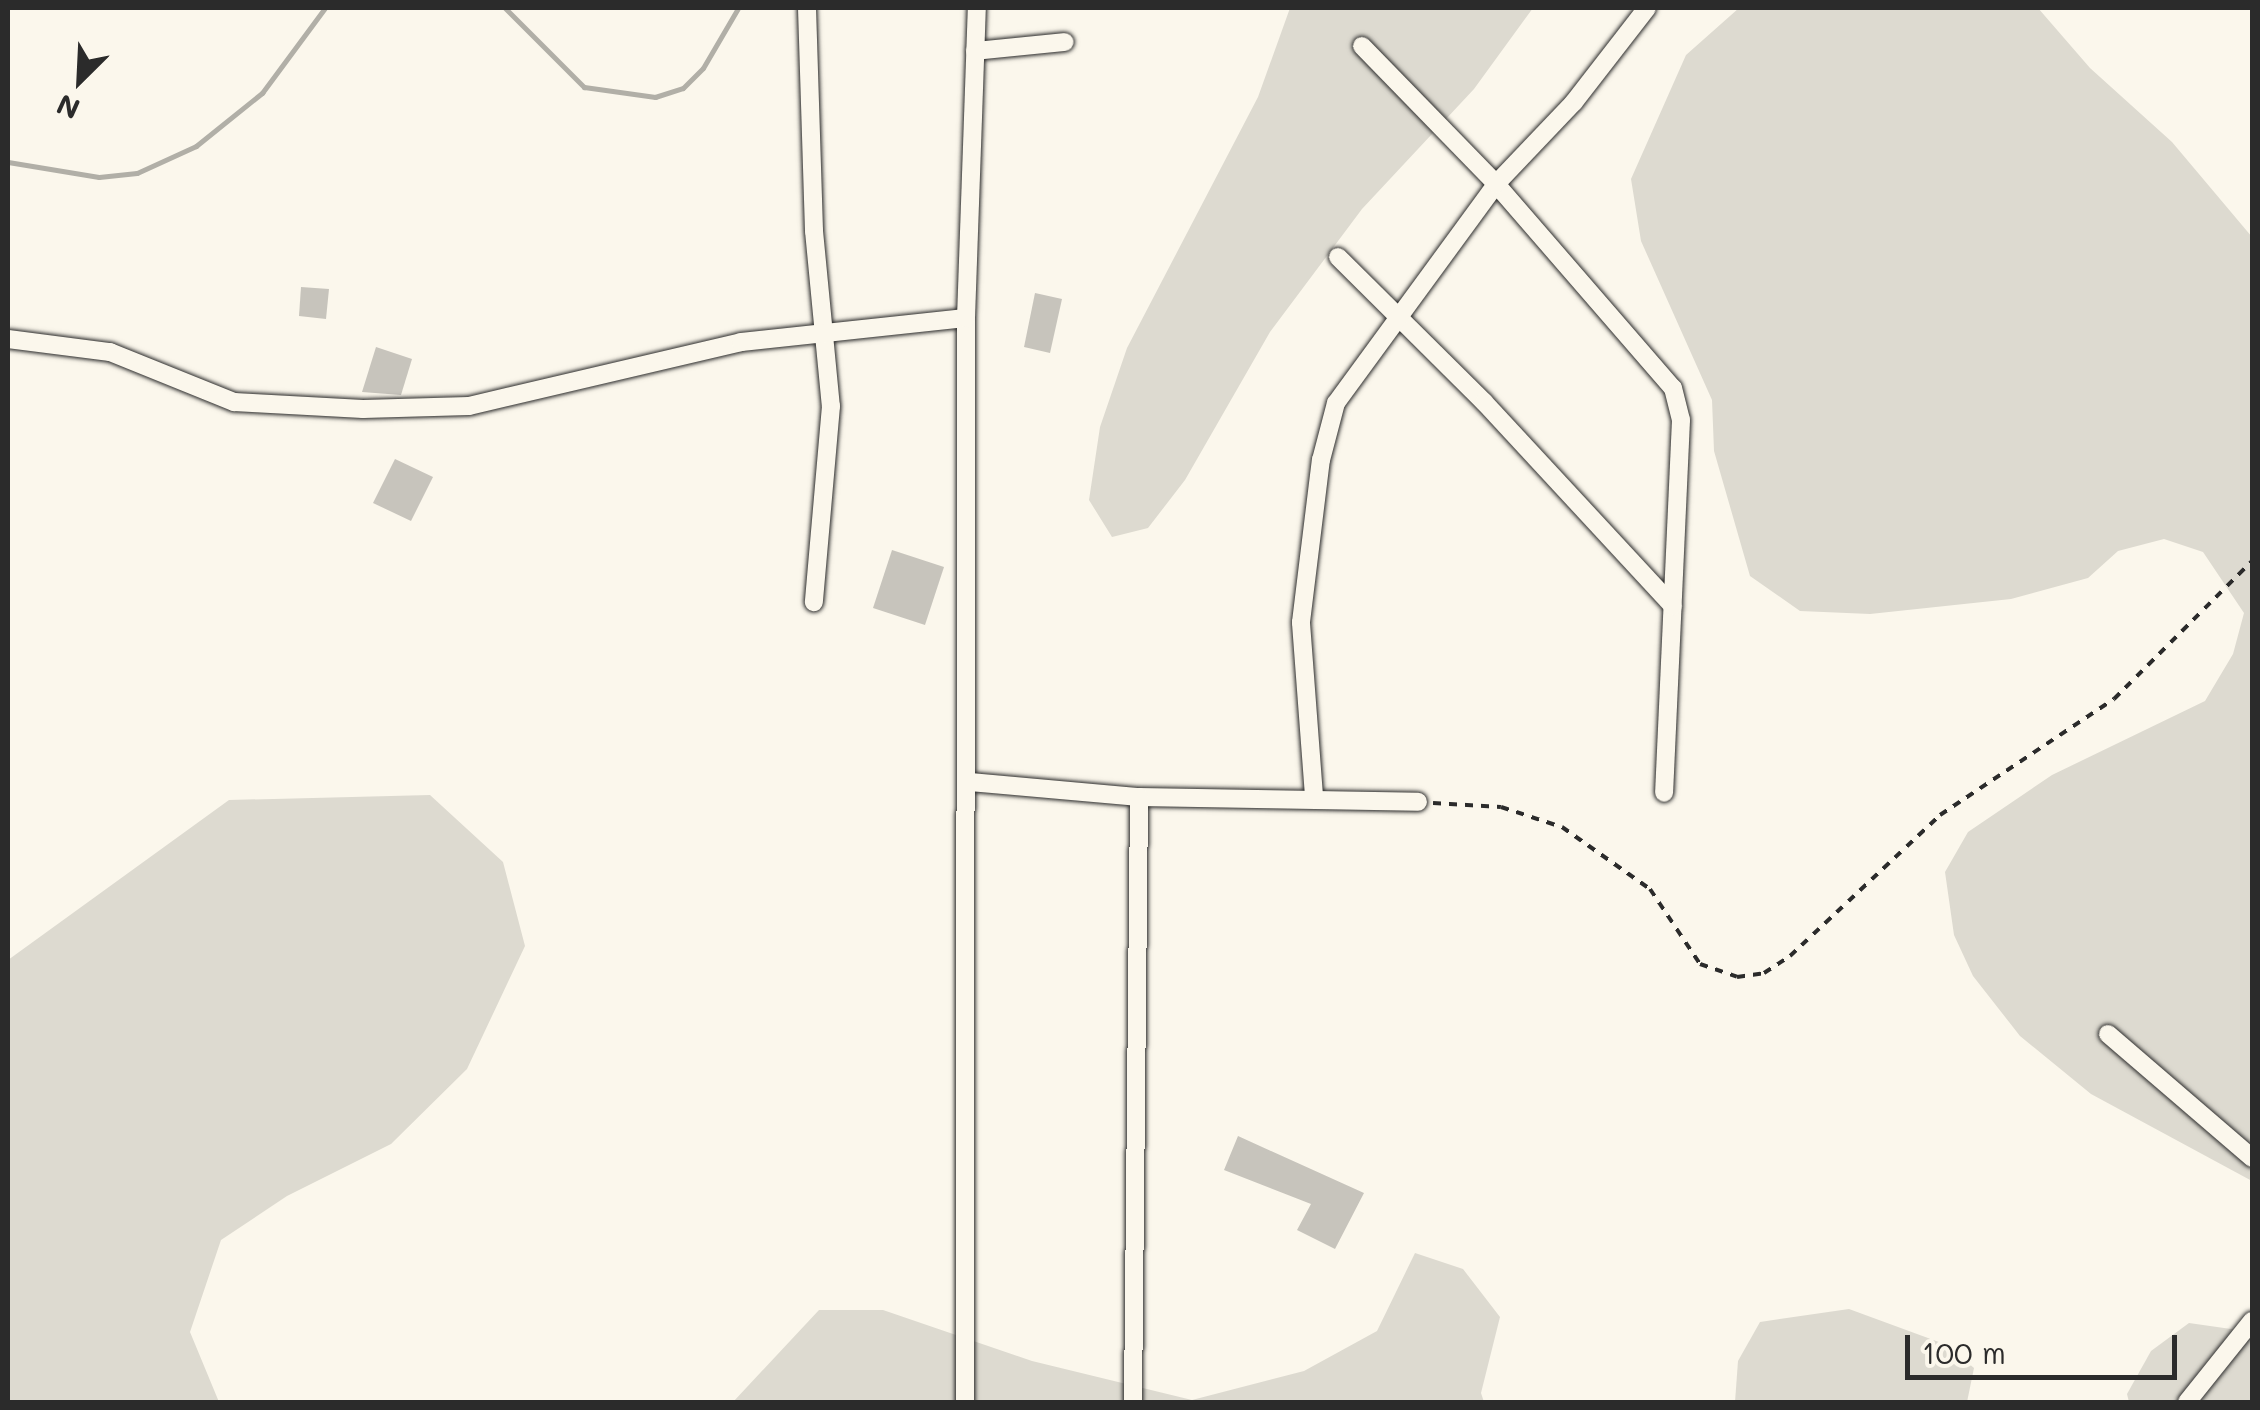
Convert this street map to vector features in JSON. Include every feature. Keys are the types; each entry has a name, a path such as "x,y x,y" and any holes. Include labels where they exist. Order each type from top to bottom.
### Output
{"street":[{"path":"807,8 814,232 829,332 831,406 814,602"},
{"path":"965,1402 970,782 966,318 977,8"},
{"path":"1314,796 1301,622 1321,460 1336,403 1397,314 1496,184 1574,102 1647,8"},
{"path":"975,51 1065,42"},
{"path":"1362,46 1496,184 1673,388 1681,420 1664,793"},
{"path":"1338,257 1397,314 1673,606"},
{"path":"8,338 110,352 234,402 363,409 469,406 741,342 966,318"},
{"path":"970,782 1140,797 1314,796 1418,802"},
{"path":"1133,1402 1140,797"},
{"path":"2108,1034 2252,1158"},
{"path":"2187,1402 2252,1321"}],"path":[{"path":"1418,802 1501,807 1562,827 1650,889 1700,964 1725,975 1764,972 1790,956 1940,816 2114,698 2252,560"}],"shaded area":[{"path":"1290,8 1533,8 1474,89 1362,209 1270,332 1185,480 1148,528 1112,537 1089,500 1100,427 1127,348 1258,97"},
{"path":"1739,8 2038,8 2090,68 2172,142 2252,237 2252,1181 2091,1094 2020,1036 1973,976 1954,935 1945,872 1968,832 2052,775 2205,701 2233,654 2244,613 2203,552 2164,539 2118,551 2088,578 2011,599 1870,614 1800,611 1750,576 1714,451 1712,400 1641,241 1631,179 1686,55"},
{"path":"430,795 503,862 525,946 467,1069 391,1144 287,1196 221,1240 190,1332 219,1402 8,1402 8,960 229,800"},
{"path":"1415,1253 1463,1269 1500,1317 1481,1393 1484,1402 733,1402 819,1310 883,1310 1032,1361 1192,1400 1304,1371 1377,1331"},
{"path":"1849,1309 1947,1345 1974,1368 1967,1402 1735,1402 1738,1361 1760,1322"},
{"path":"2189,1323 2252,1332 2252,1402 2129,1402 2127,1394 2151,1351"}],"building":[{"path":"301,287 329,289 326,319 299,316"},
{"path":"1035,293 1062,299 1050,353 1024,347"},
{"path":"376,347 412,359 401,395 362,392"},
{"path":"395,459 433,477 411,521 373,503"},
{"path":"892,550 944,567 925,625 873,608"},
{"path":"1238,1136 1364,1193 1335,1249 1297,1230 1311,1204 1224,1170"}],"waterway":[{"path":"8,162 99,177 137,173 196,146 262,93 325,8"},
{"path":"505,8 584,87 655,97 683,88 703,68 738,8"}]}
